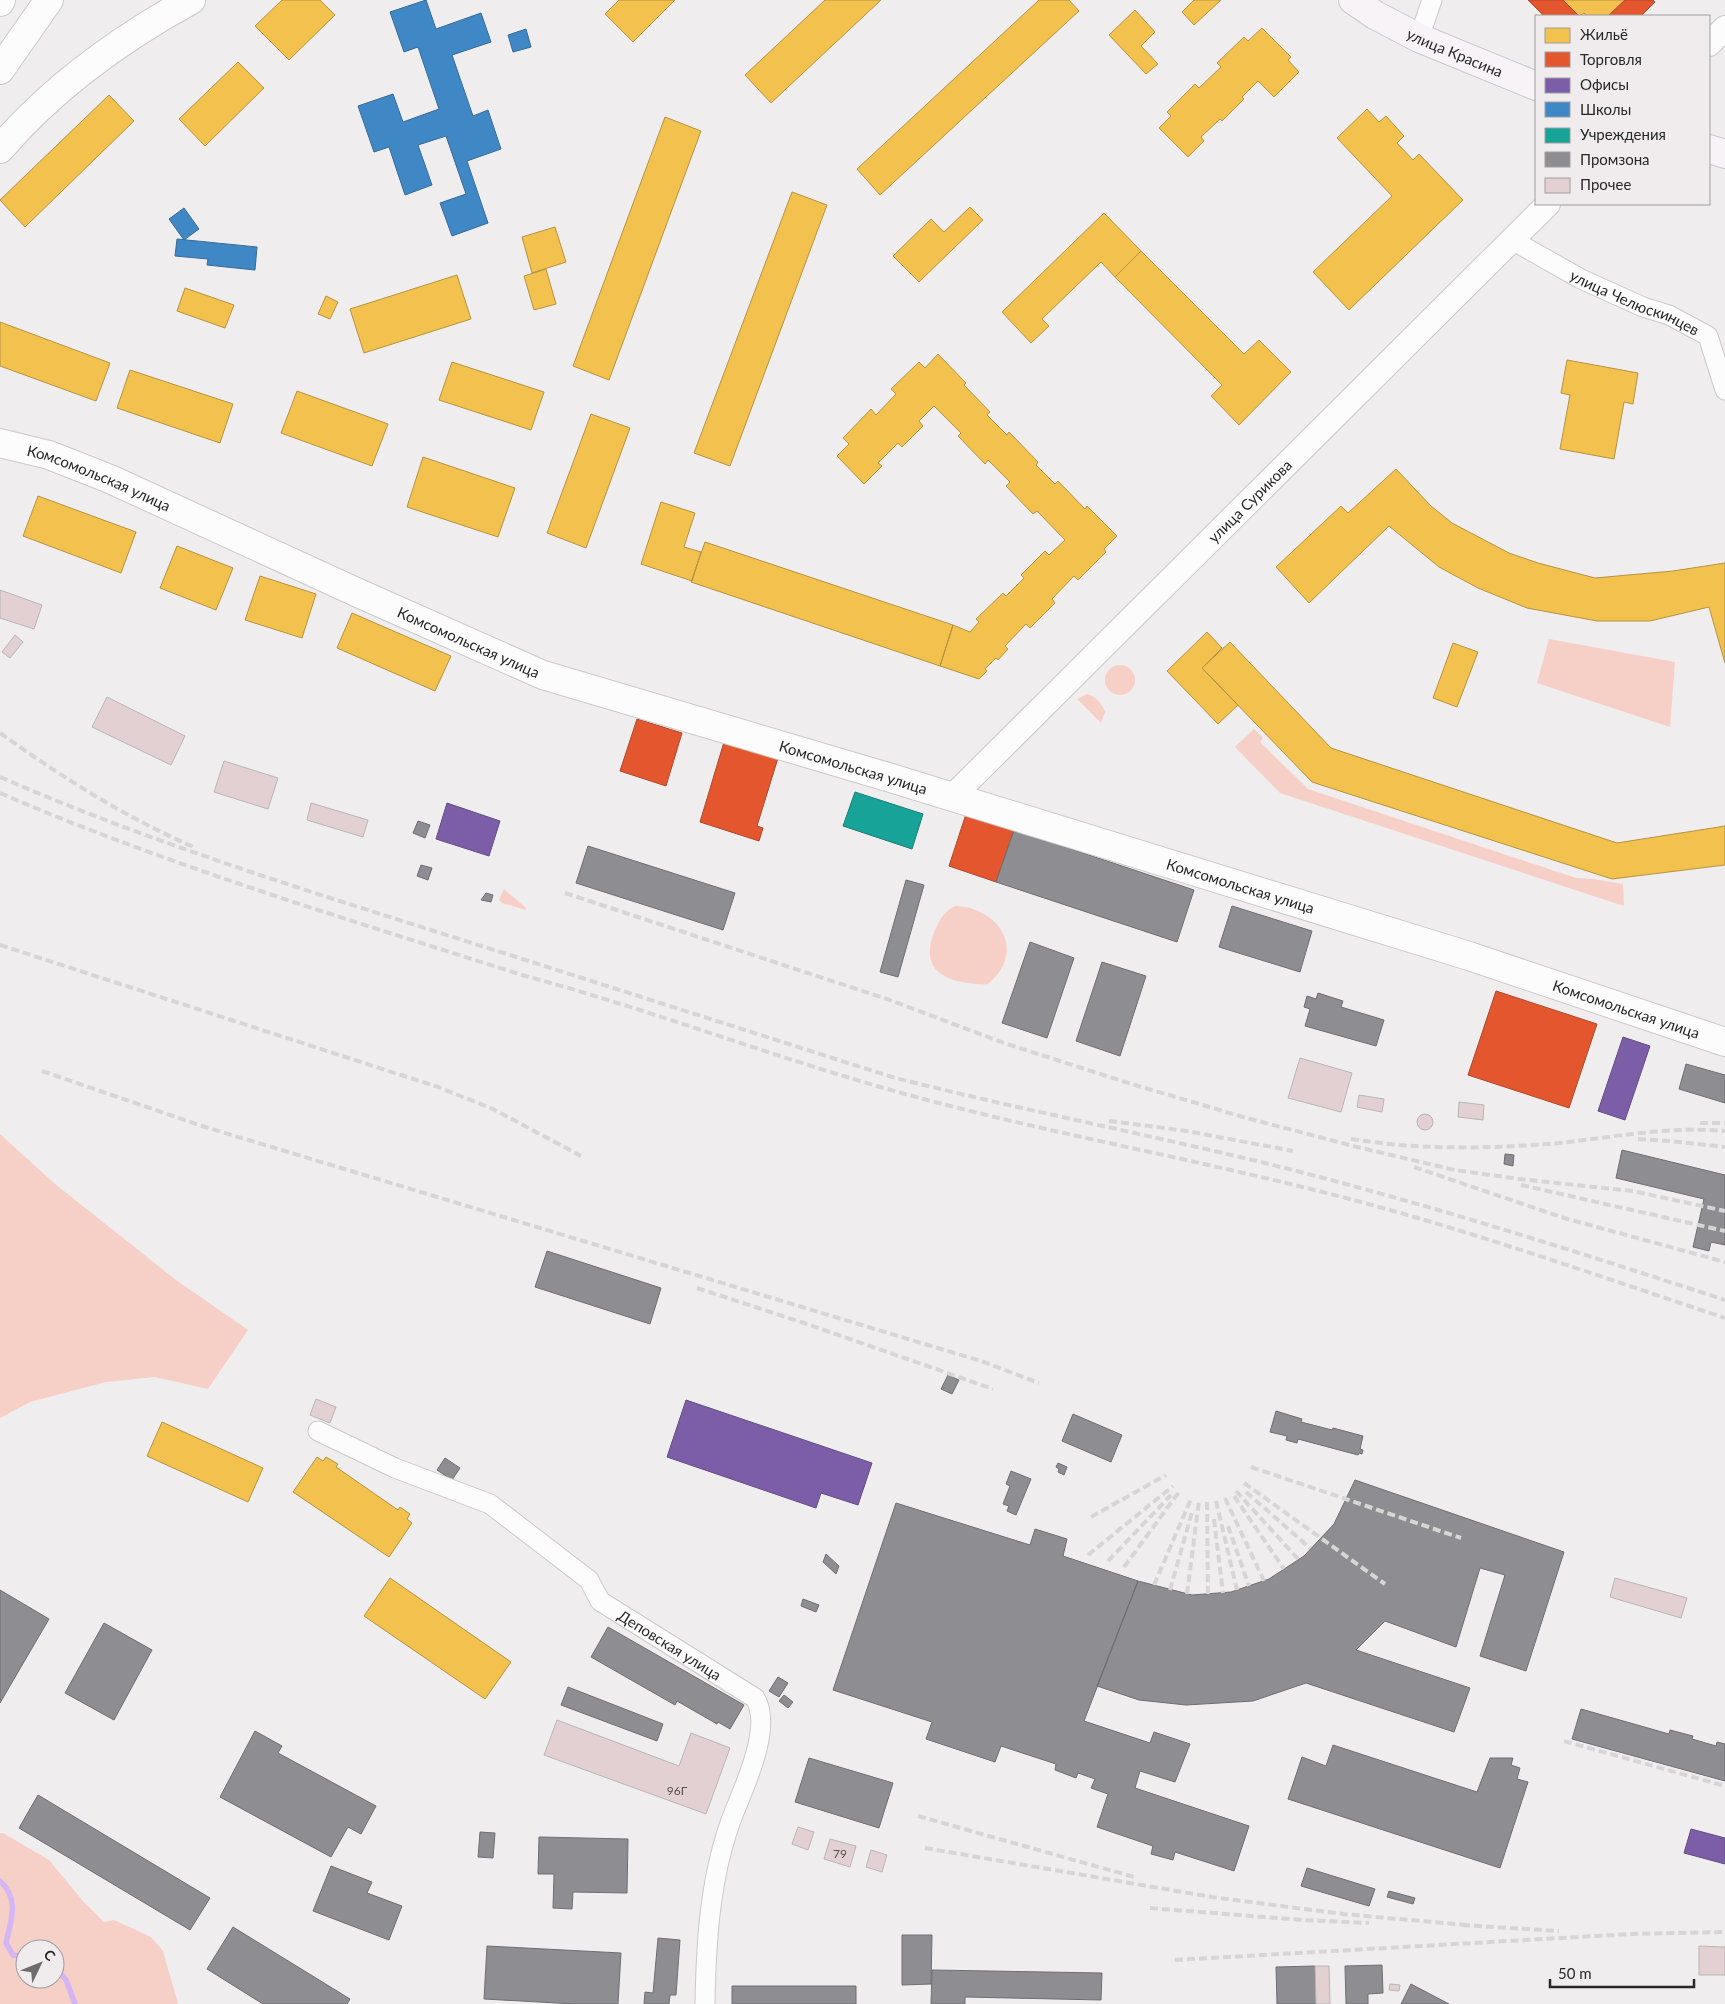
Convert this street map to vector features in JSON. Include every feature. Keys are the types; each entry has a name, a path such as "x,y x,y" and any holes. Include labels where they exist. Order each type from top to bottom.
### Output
{"main road":[{"path":"0,70 49,0"},
{"name":"улица Красина","path":"1353,0 1375,15 1419,38 1535,86"},
{"path":"0,150 23,123 89,65 185,2"},
{"path":"1710,149 1725,154"},
{"name":"Комсомольская улица","path":"0,443 48,455 110,479 543,674 1460,953 1725,1042"}],"street":[{"path":"1419,38 1432,0"},
{"path":"1710,43 1725,28"},
{"name":"улица Сурикова","path":"952,797 1547,205"},
{"name":"улица Челюскинцев","path":"1512,240 1580,279 1644,307 1669,315 1708,336 1725,390"},
{"name":"Деповская улица","path":"318,1431 395,1468 490,1504 589,1580 600,1600 755,1698 758,1703 760,1716 758,1746 754,1762 732,1818 716,1870 706,1954 705,2004"}],"shaded area":[{"path":"1549,639 1675,662 1670,727 1537,683"},
{"path":"1120,665 1131,669 1135,680 1131,691 1120,695 1109,691 1105,680 1109,669"},
{"path":"1087,694 1096,699 1104,709 1105,712 1101,723 1077,699"},
{"path":"1254,729 1263,738 1260,742 1308,789 1576,878 1623,884 1624,906 1280,793 1235,747"},
{"path":"504,889 526,910 502,903 499,900"},
{"path":"956,906 972,909 985,915 996,923 1003,934 1007,946 1006,959 1000,972 988,984 950,979 941,974 931,961 930,944 938,924 945,913"},
{"path":"0,1134 55,1184 176,1280 248,1330 208,1389 155,1377 106,1382 30,1402 0,1418"},
{"path":"0,1833 49,1860 83,1901 104,1922 114,1920 151,1937 163,1951 178,2004 0,2004"}],"building: Жильё":[{"path":"282,0 320,0 335,15 289,60 255,26"},
{"path":"619,0 675,0 633,42 605,14"},
{"path":"825,0 881,0 771,103 745,75"},
{"path":"1039,0 1069,0 1079,11 880,195 857,169"},
{"path":"1194,0 1221,0 1194,25 1182,12"},
{"path":"1563,0 1625,0 1609,15 1586,15 1584,13 1578,15"},
{"path":"1135,10 1155,32 1141,46 1158,64 1146,74 1109,35"},
{"path":"1262,28 1291,57 1288,60 1299,72 1274,97 1258,81 1242,97 1244,99 1222,121 1220,119 1201,137 1204,141 1188,157 1159,128 1171,116 1167,112 1195,84 1199,88 1221,67 1217,63 1244,37 1248,41"},
{"path":"238,62 264,88 205,146 179,119"},
{"path":"109,95 134,121 25,227 0,200"},
{"path":"1367,109 1379,122 1386,116 1404,136 1397,143 1413,160 1419,154 1463,200 1349,310 1313,272 1392,196 1337,138"},
{"path":"665,117 701,131 609,380 573,366"},
{"path":"792,192 827,205 730,466 694,453"},
{"path":"970,207 983,220 919,282 893,256 931,219 944,232"},
{"path":"1104,213 1141,251 1115,277 1101,262 1042,319 1049,326 1031,343 1002,312"},
{"path":"555,227 566,262 532,273 522,237"},
{"path":"1141,251 1244,354 1259,340 1291,372 1239,425 1211,396 1222,385 1115,277"},
{"path":"546,269 556,304 534,310 524,276"},
{"path":"457,275 471,319 364,353 350,309"},
{"path":"185,288 234,305 225,328 177,311"},
{"path":"326,296 338,302 330,319 318,314"},
{"path":"0,322 110,363 96,401 0,366"},
{"path":"938,354 990,412 987,415 1007,435 1009,432 1038,462 1036,465 1055,484 1058,481 1085,509 1087,506 1117,536 1104,549 1106,552 1078,580 1074,576 1052,599 1055,603 1030,628 1026,624 1005,646 1008,649 998,660 996,658 985,669 987,671 979,679 940,666 953,625 970,632 979,622 976,619 1003,593 1006,596 1024,578 1021,575 1045,551 1049,555 1065,540 1037,511 1033,514 1006,486 1010,482 988,460 985,464 958,436 961,433 934,406 919,421 923,426 902,447 898,443 878,463 882,466 864,484 837,456 849,444 843,438 871,409 876,415 896,394 891,389 919,362 925,368"},
{"path":"1567,360 1638,373 1633,404 1624,402 1614,459 1560,449 1570,395 1561,393"},
{"path":"452,362 544,392 531,430 439,400"},
{"path":"130,370 233,404 220,443 117,408"},
{"path":"297,391 388,424 372,466 281,433"},
{"path":"591,414 630,428 586,548 547,533"},
{"path":"423,457 515,488 498,537 407,507"},
{"path":"1396,469 1431,506 1452,523 1509,553 1538,563 1595,578 1673,571 1725,563 1725,663 1709,607 1650,621 1597,621 1527,608 1478,588 1439,567 1389,526 1309,603 1276,567 1341,506 1348,513"},
{"path":"38,496 136,532 121,573 23,536"},
{"path":"661,502 695,513 684,547 701,552 692,581 641,564"},
{"path":"705,542 953,625 940,666 691,582"},
{"path":"177,546 233,568 216,610 160,588"},
{"path":"260,576 316,594 302,638 245,620"},
{"path":"352,613 451,656 435,691 337,648"},
{"path":"1207,632 1222,648 1202,668 1238,705 1218,724 1167,671"},
{"path":"1230,642 1331,748 1617,843 1725,826 1725,865 1612,879 1312,782 1202,668"},
{"path":"1453,643 1478,652 1457,707 1433,698"},
{"path":"162,1422 263,1468 248,1502 147,1456"},
{"path":"317,1457 323,1461 326,1457 338,1464 336,1467 398,1510 400,1507 410,1514 407,1519 412,1523 389,1557 293,1492"},
{"path":"390,1578 511,1662 485,1699 364,1616"}],"building: Торговля":[{"path":"1528,0 1563,0 1578,15 1543,15"},
{"path":"1625,0 1653,0 1655,2 1642,15 1609,15"},
{"path":"637,719 682,733 666,786 620,771"},
{"path":"724,742 778,758 757,826 763,828 759,841 700,822"},
{"path":"966,814 1014,830 996,882 949,866"},
{"path":"1496,991 1597,1024 1569,1108 1468,1075"}],"building: Офисы":[{"path":"447,803 500,821 489,856 436,839"},
{"path":"1623,1037 1650,1046 1625,1120 1598,1111"},
{"path":"686,1400 872,1463 858,1505 821,1493 816,1508 667,1457"},
{"path":"1691,1829 1725,1838 1725,1864 1684,1853"}],"building: Школы":[{"path":"426,0 436,29 481,13 491,42 452,55 473,116 488,110 501,149 467,161 488,223 452,236 440,203 466,194 446,136 418,145 432,185 405,195 389,147 374,152 358,106 393,94 403,122 439,109 418,47 404,52 390,12"},
{"path":"526,29 531,47 513,52 508,35"},
{"path":"184,208 199,229 184,240 169,219"},
{"path":"177,239 257,247 255,270 207,265 208,259 175,256"}],"building: Учреждения":[{"path":"855,792 923,814 912,849 843,826"}],"building: Промзона":[{"path":"418,821 430,825 425,838 413,833"},
{"path":"1014,830 1194,890 1177,942 996,882"},
{"path":"588,846 735,893 723,930 576,883"},
{"path":"421,865 432,868 428,880 417,876"},
{"path":"906,880 924,885 898,977 880,972"},
{"path":"486,893 493,895 491,902 481,900"},
{"path":"1232,906 1312,931 1300,972 1219,947"},
{"path":"1030,942 1074,958 1047,1038 1002,1023"},
{"path":"1102,962 1146,976 1120,1056 1076,1041"},
{"path":"1318,993 1343,1001 1341,1007 1384,1020 1376,1046 1305,1026 1310,1009 1304,1007 1307,996 1316,999"},
{"path":"1686,1064 1725,1075 1725,1103 1679,1089"},
{"path":"1622,1150 1725,1175 1725,1245 1711,1242 1709,1251 1693,1247 1704,1199 1616,1178"},
{"path":"1505,1154 1514,1155 1513,1166 1504,1164"},
{"path":"547,1251 661,1288 650,1324 535,1287"},
{"path":"948,1375 959,1380 952,1394 941,1389"},
{"path":"1276,1411 1302,1419 1301,1422 1363,1436 1360,1449 1363,1450 1362,1454 1359,1453 1358,1455 1298,1439 1297,1443 1286,1440 1287,1436 1270,1432"},
{"path":"1073,1414 1122,1435 1111,1462 1062,1441"},
{"path":"445,1458 460,1468 452,1480 437,1470"},
{"path":"1058,1463 1067,1467 1064,1475 1058,1472 1059,1469 1056,1467"},
{"path":"1011,1471 1031,1479 1016,1515 1007,1511 1009,1506 1003,1504 1010,1486 1006,1484"},
{"path":"1355,1480 1564,1552 1526,1671 1480,1656 1505,1575 1480,1568 1456,1647 1385,1621 1356,1650 1470,1688 1454,1732 1306,1683 1253,1701 1186,1705 1139,1700 1097,1686 1138,1581 1192,1595 1231,1592 1269,1579 1304,1556 1334,1524"},
{"path":"896,1503 1030,1545 1035,1529 1067,1539 1063,1556 1138,1581 1084,1721 1150,1743 1154,1732 1190,1744 1175,1782 1140,1771 1135,1788 1249,1826 1234,1871 1175,1852 1173,1860 1151,1854 1153,1846 1097,1827 1108,1794 1091,1788 1095,1779 1078,1773 1076,1778 1055,1770 1056,1764 1001,1746 995,1762 926,1739 932,1722 833,1690"},
{"path":"826,1554 839,1566 836,1574 823,1562"},
{"path":"0,1590 49,1619 0,1703"},
{"path":"803,1599 819,1605 816,1612 801,1606"},
{"path":"104,1623 152,1650 114,1720 65,1693"},
{"path":"608,1627 744,1705 730,1729 718,1722 717,1724 677,1701 675,1705 591,1657"},
{"path":"778,1677 788,1683 779,1697 769,1691"},
{"path":"568,1687 663,1724 657,1741 561,1705"},
{"path":"784,1695 793,1702 788,1708 779,1701"},
{"path":"1581,1709 1669,1734 1670,1730 1693,1736 1692,1739 1716,1746 1717,1742 1725,1744 1725,1781 1572,1739"},
{"path":"255,1731 282,1746 278,1753 376,1806 361,1834 348,1827 331,1857 220,1797"},
{"path":"1333,1745 1477,1792 1490,1758 1513,1758 1511,1765 1520,1768 1517,1779 1528,1782 1500,1868 1288,1799 1302,1757 1326,1766"},
{"path":"809,1758 893,1783 879,1828 795,1802"},
{"path":"38,1795 210,1898 190,1930 19,1828"},
{"path":"480,1832 495,1833 493,1858 478,1857"},
{"path":"539,1837 628,1839 627,1893 573,1892 572,1909 553,1908 554,1874 538,1874"},
{"path":"331,1866 372,1882 367,1893 402,1906 389,1940 313,1911"},
{"path":"1307,1868 1375,1889 1369,1906 1301,1886"},
{"path":"1389,1891 1415,1898 1413,1904 1387,1897"},
{"path":"233,1927 350,1999 347,2004 263,2004 207,1969"},
{"path":"902,1935 932,1935 931,1984 902,1985"},
{"path":"658,1938 680,1940 676,1995 670,1995 669,2004 644,2004 645,1992 653,1993"},
{"path":"487,1946 621,1953 618,2004 575,2004 484,1999"},
{"path":"1382,1965 1383,1993 1368,1994 1368,2004 1346,2004 1345,1966"},
{"path":"1315,1966 1316,2004 1277,2004 1276,1967"},
{"path":"932,1970 1102,1973 1101,2000 965,1997 965,2004 931,2004"},
{"path":"1411,1984 1449,2004 1401,2004"},
{"path":"732,1986 856,1986 856,2004 732,2004"}],"building: Прочее":[{"path":"0,590 42,605 34,629 0,618"},
{"path":"15,635 23,642 10,658 2,652"},
{"path":"107,697 185,736 171,765 92,727"},
{"path":"224,761 278,778 268,809 214,792"},
{"path":"311,803 368,820 363,837 307,820"},
{"path":"1300,1058 1352,1073 1341,1112 1288,1098"},
{"path":"1359,1095 1384,1099 1382,1112 1357,1107"},
{"path":"1459,1102 1484,1105 1483,1120 1458,1117"},
{"path":"1422,1114 1428,1114 1433,1119 1431,1128 1422,1130 1417,1125 1417,1119"},
{"path":"316,1399 336,1407 330,1423 310,1415"},
{"path":"1615,1578 1687,1598 1681,1618 1610,1597"},
{"path":"557,1720 679,1766 691,1733 730,1748 706,1814 544,1755"},
{"path":"798,1827 814,1832 808,1850 792,1844"},
{"path":"830,1839 856,1846 850,1867 824,1859"},
{"path":"871,1850 887,1855 882,1872 866,1867"},
{"path":"1699,1946 1725,1947 1725,1975 1699,1975"},
{"path":"1315,1966 1329,1966 1330,2004 1316,2004"},
{"path":"1390,1984 1400,1985 1399,1991 1389,1990"}],"waterway":[{"path":"0,1881 10,1895 12,1903 12,1918 6,1943 15,1955"},
{"path":"65,1979 75,2004"}],"railway":[{"path":"0,733 95,796 145,824 196,848"},
{"path":"0,777 111,822 223,862 336,900 892,1077 1281,1167 1393,1197 1504,1230 1725,1300"},
{"path":"0,793 193,868 324,912 522,975 625,1005 879,1087 1045,1129 1276,1180 1390,1210 1516,1248 1725,1318"},
{"path":"565,893 887,999 1004,1043 1243,1117 1455,1170 1633,1191 1725,1211"},
{"path":"0,945 438,1087 493,1109 581,1156"},
{"path":"42,1071 202,1126 981,1361 1039,1383"},
{"path":"1109,1121 1187,1131 1293,1151"},
{"path":"1700,1123 1725,1123"},
{"path":"1351,1139 1429,1147 1481,1147 1559,1143 1662,1131 1725,1131"},
{"path":"1638,1139 1725,1147"},
{"path":"1414,1167 1564,1218 1725,1262"},
{"path":"1521,1185 1725,1231"},
{"path":"697,1288 993,1389"},
{"path":"1251,1467 1461,1538"},
{"path":"1091,1517 1166,1475"},
{"path":"1244,1483 1385,1584"},
{"path":"1088,1555 1173,1486"},
{"path":"1236,1491 1299,1560"},
{"path":"1124,1567 1179,1492"},
{"path":"1246,1492 1310,1548"},
{"path":"1108,1561 1171,1495"},
{"path":"1234,1496 1284,1569"},
{"path":"1225,1498 1264,1581"},
{"path":"1154,1585 1191,1499"},
{"path":"1187,1594 1199,1501"},
{"path":"1216,1501 1237,1590"},
{"path":"1207,1502 1208,1594"},
{"path":"1170,1590 1192,1512"},
{"path":"1214,1519 1223,1593"},
{"path":"1228,1526 1249,1586"},
{"path":"1564,1741 1725,1786"},
{"path":"918,1816 1134,1877"},
{"path":"925,1848 1212,1897 1343,1914 1467,1925"},
{"path":"1150,1908 1302,1920 1369,1923"},
{"path":"1462,1925 1559,1931"},
{"path":"1175,1960 1631,1934 1725,1932"}]}
